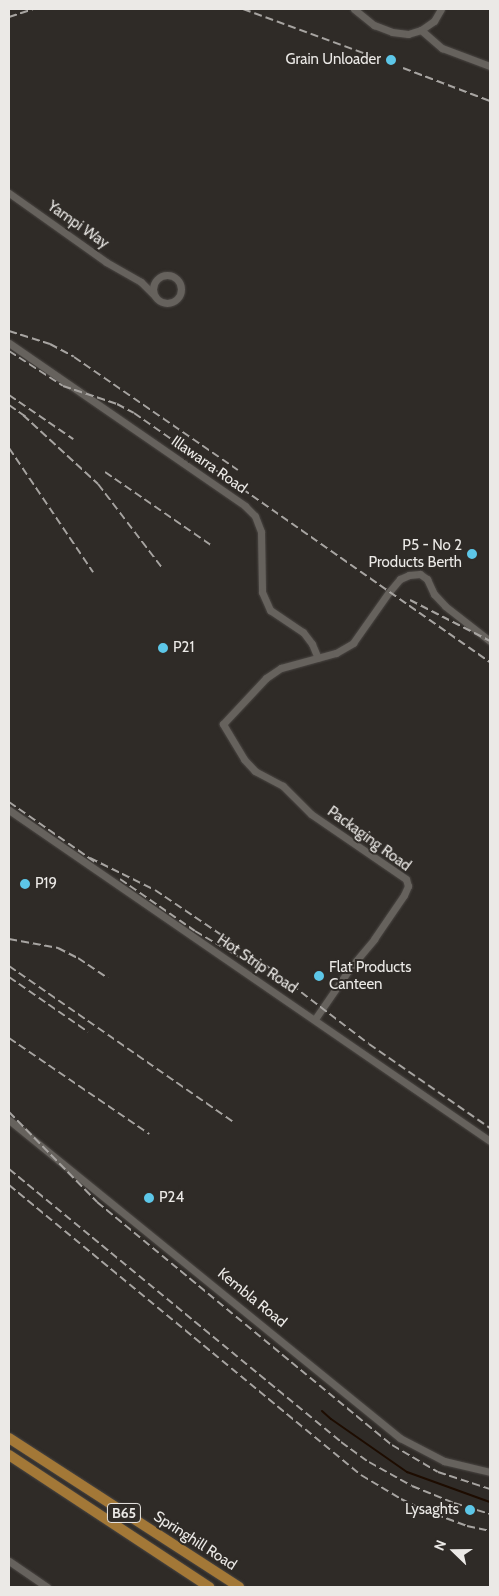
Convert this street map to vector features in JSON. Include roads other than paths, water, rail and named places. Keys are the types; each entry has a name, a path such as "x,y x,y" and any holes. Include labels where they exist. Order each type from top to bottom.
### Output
{"main road":[{"name":"Springhill Road","path":"9,1438 238,1587"},
{"name":"Springhill Road","path":"9,1455 209,1587"}],"street":[{"path":"354,9 374,25 392,32 408,34 421,30 434,21 441,9"},
{"path":"421,30 442,48 490,66"},
{"name":"Yampi Way","path":"9,193 99,257 133,277 156,296"},
{"path":"133,277 148,279 163,275 169,274 178,279 181,286 180,294 175,300 169,302 160,301 156,296 154,284 163,275"},
{"name":"Illawarra Road","path":"9,343 245,506 255,516 261,532 262,592 270,610 303,632 312,644 318,658"},
{"path":"318,658 345,649 353,643 400,579 414,574 427,579 434,594 445,606 490,641"},
{"name":"Packaging Road","path":"316,1019 350,968 374,939 399,903 408,886 406,879 311,814 283,786 248,766 223,724 266,678 281,668 318,658"},
{"name":"Hot Strip Road","path":"9,810 316,1019 490,1141"},
{"name":"Kembla Road","path":"9,1120 400,1438 444,1461 490,1472"},
{"path":"9,1561 47,1587"}],"waterway":[{"path":"322,1411 407,1472 490,1502"}],"railway":[{"path":"9,17 33,9"},
{"path":"243,9 377,58"},
{"path":"403,68 490,101"},
{"path":"9,331 50,344 74,357 238,470"},
{"path":"9,351 63,386 117,404 134,413 490,662"},
{"path":"9,395 73,439"},
{"path":"9,405 29,419"},
{"path":"23,415 98,484 163,569"},
{"path":"9,448 93,572"},
{"path":"105,472 211,545"},
{"path":"410,600 490,641"},
{"path":"9,802 95,862"},
{"path":"90,858 155,890 263,963 369,1044 490,1128"},
{"path":"120,879 195,931 263,971"},
{"path":"9,939 58,948 78,958 108,978"},
{"path":"9,966 232,1121"},
{"path":"9,977 88,1032"},
{"path":"9,1038 149,1134"},
{"path":"9,1112 97,1202 392,1445 438,1472 490,1489"},
{"path":"9,1169 341,1442 369,1462 412,1486 454,1503 490,1514"},
{"path":"9,1185 361,1475 401,1499 424,1510 467,1526 490,1531"}],"place":[{"name":"Grain Unloader","path":"391,60"},
{"name":"P5 - No 2 Products Berth","path":"472,554"},
{"name":"P21","path":"163,648"},
{"name":"P19","path":"25,884"},
{"name":"Flat Products Canteen","path":"319,976"},
{"name":"P24","path":"149,1198"},
{"name":"Lysaghts","path":"470,1510"}]}
